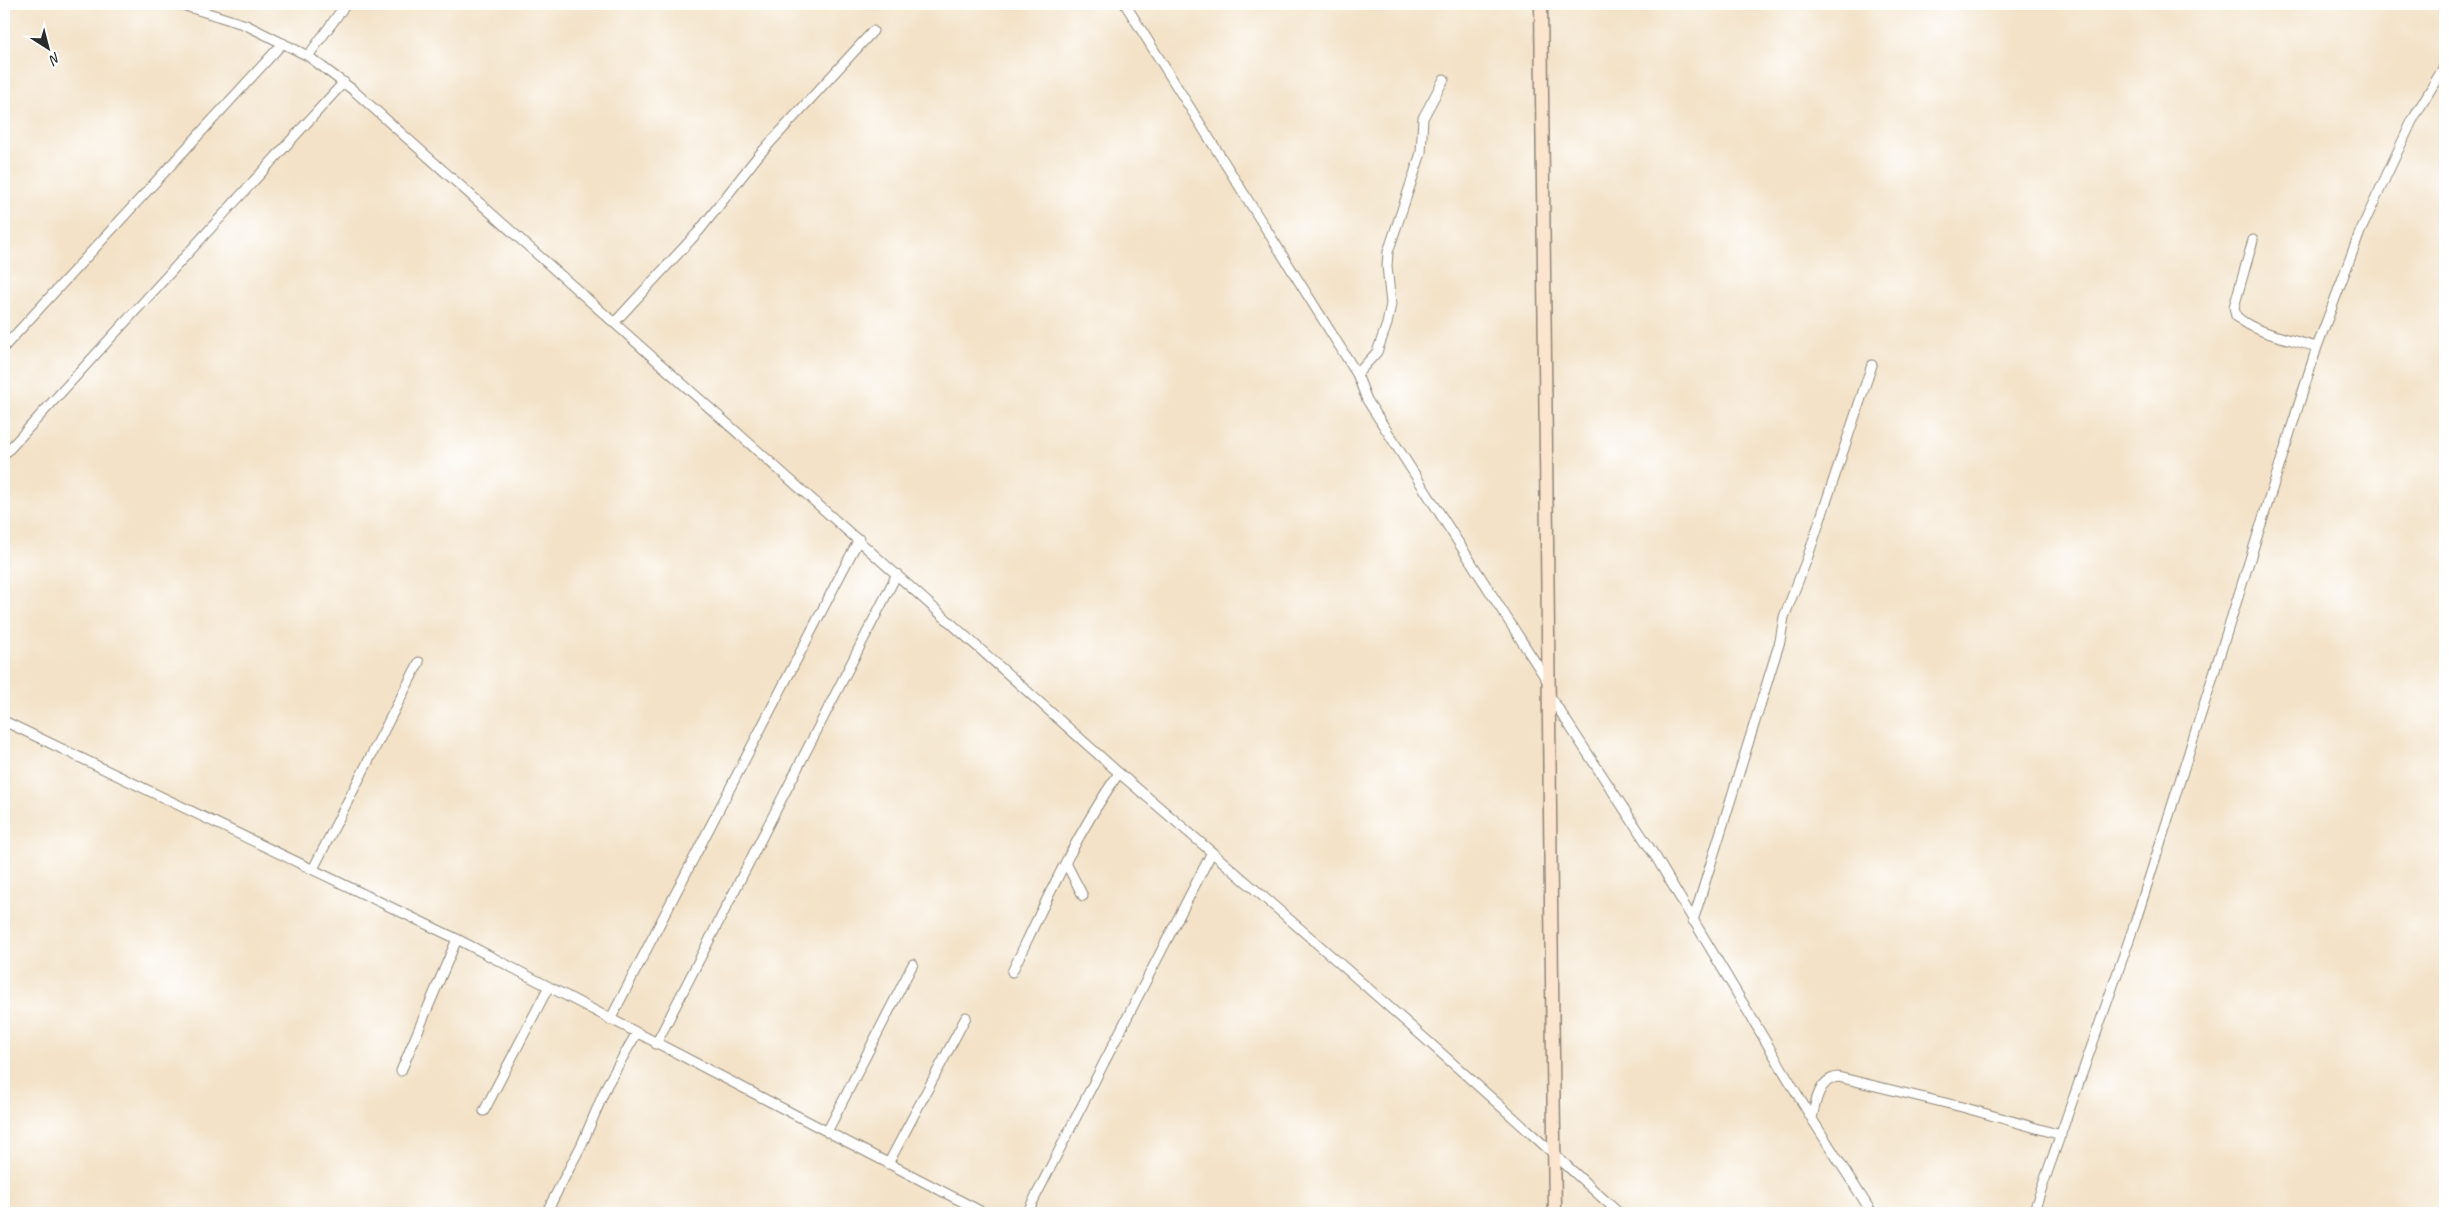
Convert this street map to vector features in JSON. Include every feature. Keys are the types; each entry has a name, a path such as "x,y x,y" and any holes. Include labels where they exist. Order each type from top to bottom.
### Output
{"main road":[{"path":"1542,4 1545,488 1550,690 1556,1213"}],"street":[{"path":"179,4 193,6 246,25 308,56 344,82 859,539 1119,773 1212,852 1555,1154 1619,1213"},
{"path":"308,56 346,4"},
{"path":"1125,4 1357,374 1367,400 1657,859 1812,1119 1872,1213"},
{"path":"614,323 698,231 758,156 873,31"},
{"path":"4,347 283,43"},
{"path":"2033,1213 2135,923 2317,347 2364,223 2412,121 2445,65"},
{"path":"1357,374 1377,352 1386,324 1391,304 1386,266 1388,252 1420,153 1424,118 1444,78"},
{"path":"4,455 344,82"},
{"path":"2253,240 2234,307 2236,316 2244,323 2260,330 2317,347"},
{"path":"1693,920 1780,641 1784,617 1807,559 1872,365"},
{"path":"610,1020 859,539"},
{"path":"656,1044 897,574"},
{"path":"313,869 419,662"},
{"path":"4,721 457,940 984,1213"},
{"path":"1012,972 1066,863 1104,794 1119,773"},
{"path":"1027,1213 1212,852"},
{"path":"1066,863 1083,896"},
{"path":"401,1072 457,940"},
{"path":"827,1132 913,964"},
{"path":"484,1110 548,988"},
{"path":"888,1164 966,1017"},
{"path":"546,1213 582,1144 607,1085 636,1034"},
{"path":"1812,1119 1816,1099 1823,1085 1831,1078 1838,1077 1962,1107 2061,1135"}]}
